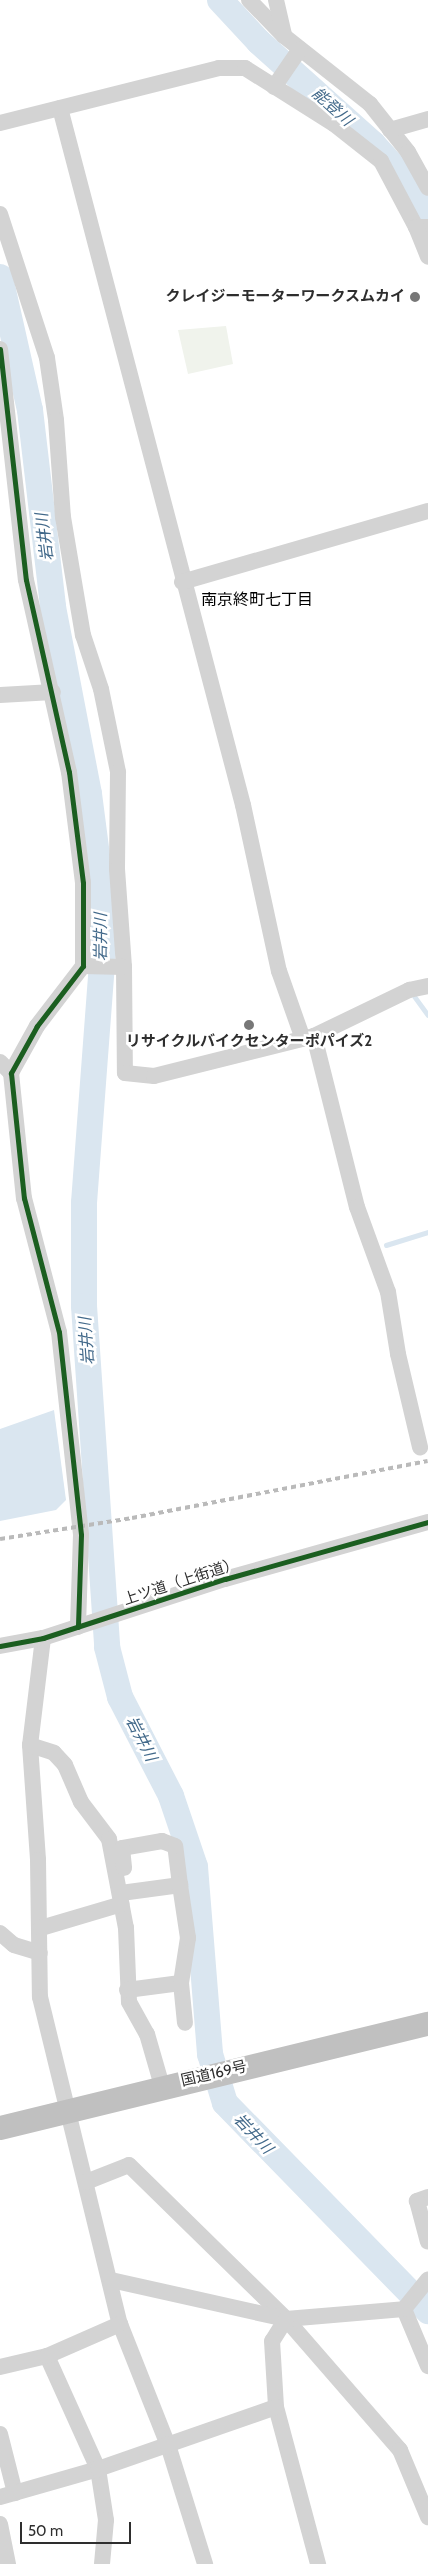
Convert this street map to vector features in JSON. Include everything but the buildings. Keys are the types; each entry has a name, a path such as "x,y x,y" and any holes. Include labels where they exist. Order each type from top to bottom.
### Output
{"highway":[{"name":"国道169号","path":"0,2128 162,2086 428,2024"}],"street":[{"path":"249,0 298,50 370,104 408,152 428,188"},
{"path":"276,0 284,36"},
{"path":"275,84 298,50"},
{"path":"0,123 219,68 245,68 275,84 334,124 381,161 422,227 428,257"},
{"path":"60,108 182,582 243,805 279,970 309,1038 356,1207 388,1292 398,1354 420,1447"},
{"path":"390,130 428,119"},
{"path":"0,214 47,358 56,420 64,517 83,635 101,689 118,772 117,870 125,1073 154,1076 309,1038 409,990 428,986"},
{"path":"0,349 26,580 53,692 69,772 83,883 86,966 37,1026 6,1068 24,1198 59,1332 82,1535 78,1627"},
{"path":"182,582 428,511"},
{"path":"0,695 53,692"},
{"path":"86,966 121,968"},
{"name":"上ツ道（上街道）","path":"0,1646 43,1638 225,1579 428,1522"},
{"path":"43,1638 30,1745 41,1928 40,1997 111,2280 120,2324 168,2445 205,2564"},
{"path":"30,1745 54,1753 65,1765 81,1802 109,1839 122,1899 129,2002 147,2034 162,2086"},
{"path":"118,1876 124,1873 122,1848 162,1841 175,1846 188,1938 181,1983 185,2023"},
{"path":"41,1928 122,1899 180,1885"},
{"path":"0,1933 14,1945 40,1953"},
{"path":"127,1990 181,1983"},
{"path":"86,2182 129,2165 286,2319 400,2450 428,2517"},
{"path":"428,2197 417,2202 428,2242"},
{"path":"111,2280 286,2319 406,2305 428,2279"},
{"path":"406,2305 428,2366"},
{"path":"286,2319 272,2341 276,2407 318,2564"},
{"path":"0,2367 47,2356 120,2324"},
{"path":"47,2356 98,2470 106,2520 102,2564"},
{"path":"0,2434 7,2495 98,2470 276,2407"},
{"path":"0,2524 4,2557"}],"shaded area":[{"path":"226,326 233,364 188,374 178,330"},
{"path":"54,1410 66,1500 56,1510 0,1521 0,1429"}],"waterway":[{"name":"能登川","path":"220,0 259,42 373,144 418,194 428,225"},
{"name":"岩井川","path":"0,277 30,410 53,607 89,794 100,879 103,950 84,1203 84,1306 107,1647 120,1697 171,1796 195,1867 210,2054 225,2103 428,2311"},
{"path":"415,997 428,1015"},
{"path":"386,1245 428,1232"}],"railway":[{"path":"0,1539 132,1518 428,1461"}],"cycle path":[{"path":"0,349 26,580 69,772 83,883 83,966 37,1026 11,1073 24,1198 59,1332 81,1535 78,1627"},
{"path":"0,1646 43,1638 225,1579 428,1522"}],"place":[{"name":"クレイジーモーターワークスムカイ","path":"415,297"},
{"name":"リサイクルバイクセンターポパイズ2","path":"249,1025"}],"district":[{"name":"南京終町七丁目","path":"257,600"}]}
